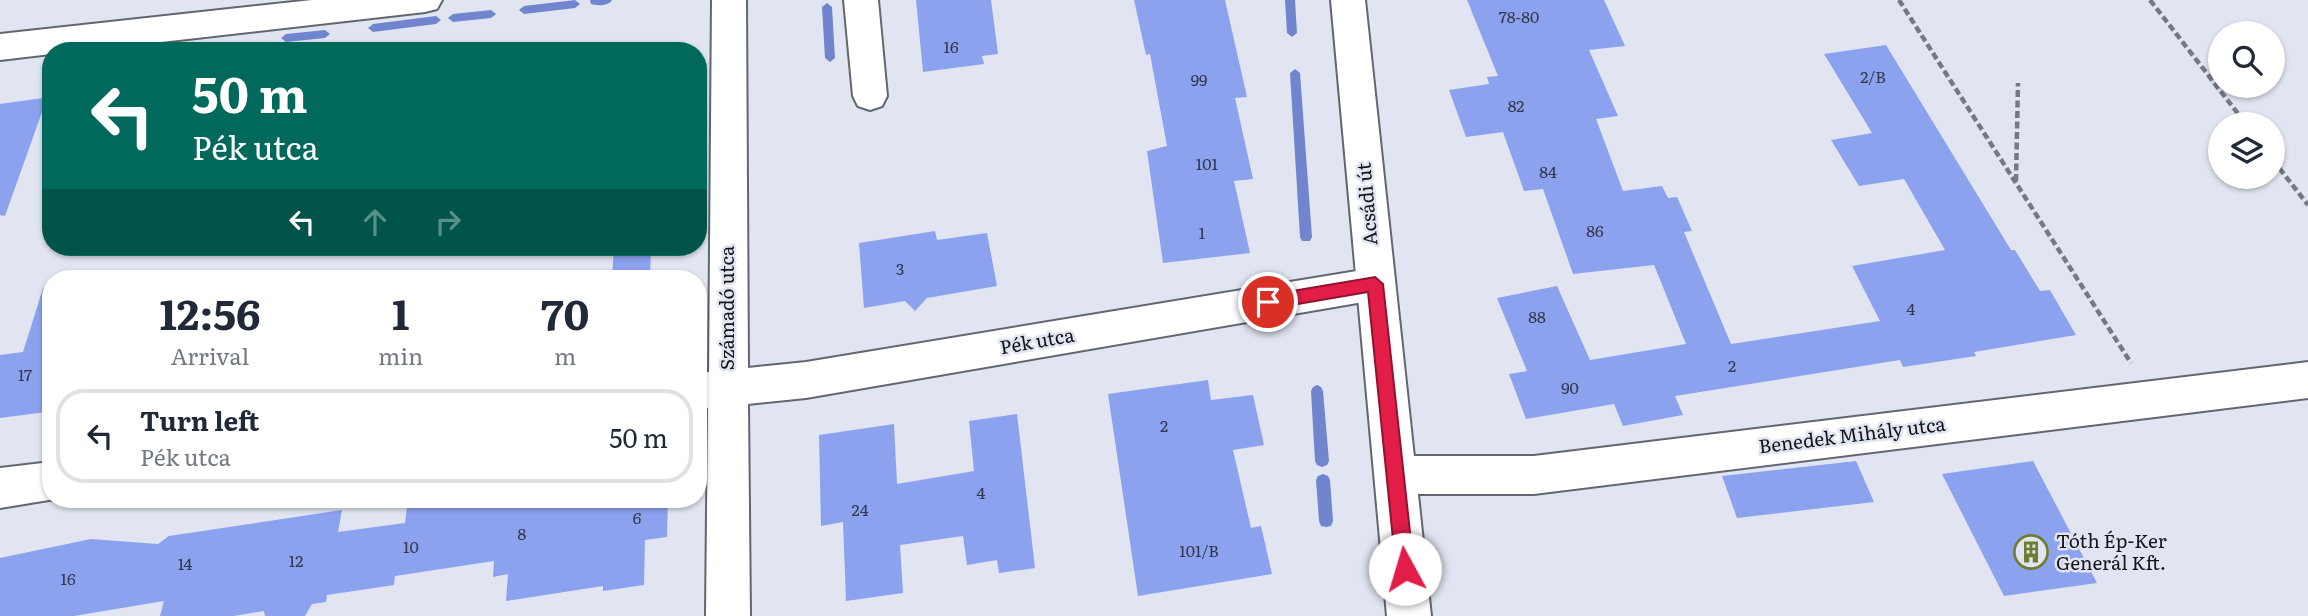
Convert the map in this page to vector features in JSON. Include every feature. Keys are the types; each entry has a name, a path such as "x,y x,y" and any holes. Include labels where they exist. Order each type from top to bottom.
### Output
{"street":[{"path":"45,42 425,0"},
{"name":"Számadó utca","path":"728,616 713,389 729,0"},
{"path":"861,0 870,96"},
{"name":"Acsádi út","path":"1348,0 1409,616"},
{"path":"0,47 42,42"},
{"name":"Pék utca","path":"713,389 799,381 1375,284"},
{"name":"Benedek Mihály utca","path":"1396,475 1535,475 2308,380"},
{"path":"0,488 42,482"}],"path":[{"path":"1899,0 2153,400"},
{"path":"2150,0 2237,112"},
{"path":"2016,182 2018,83"},
{"path":"2285,175 2308,205"}],"building":[{"path":"916,0 991,0 998,54 982,56 984,64 923,72"},
{"path":"1134,0 1225,0 1247,97 1235,98 1253,179 1234,181 1250,253 1163,263 1147,151 1167,146 1150,54 1146,55"},
{"path":"1467,0 1604,0 1625,46 1589,50 1618,116 1596,119 1623,191 1662,186 1668,198 1677,197 1692,231 1684,232 1731,344 1880,321 1852,266 1945,250 1904,179 1859,186 1831,140 1872,133 1824,54 1886,45 2011,250 2015,250 2040,291 2050,290 2076,335 1974,352 1976,356 1903,367 1900,360 1675,396 1683,415 1623,426 1614,404 1526,419 1509,374 1527,371 1497,298 1557,286 1590,360 1686,344 1654,265 1573,274 1543,189 1524,191 1503,132 1466,137 1449,90 1489,84 1487,77 1498,76"},
{"path":"42,99 42,112 5,216 0,215 0,104"},
{"path":"935,231 937,240 987,233 997,286 927,298 915,311 905,301 864,308 859,243"},
{"path":"613,256 651,256 650,270 613,270"},
{"path":"42,291 42,413 0,418 0,355 23,352"},
{"path":"1208,380 1211,400 1253,395 1264,445 1233,450 1251,528 1261,526 1272,574 1138,596 1108,394"},
{"path":"1017,414 1035,568 999,573 997,560 967,565 963,536 900,545 903,593 846,601 843,522 821,526 819,435 894,424 897,484 974,471 969,421"},
{"path":"1856,461 1874,502 1737,518 1722,476"},
{"name":"Tóth Ép-Ker Generál Kft.","path":"2033,461 2097,583 2004,596 1942,474"},
{"path":"407,508 668,508 667,537 645,540 644,585 603,591 603,586 506,601 508,574 493,577 494,561 395,576 394,585 327,595 326,602 312,604 305,616 265,616 264,611 234,616 160,616 164,601 74,616 0,616 0,558 91,539 158,544 169,536 342,510 338,532 405,523"}],"waterway":[{"path":"595,1 607,0"},
{"path":"1290,0 1292,33"},
{"path":"524,10 575,4"},
{"path":"827,7 830,58"},
{"path":"453,18 491,14"},
{"path":"373,28 436,20"},
{"path":"286,38 325,34"},
{"path":"1295,73 1306,237"},
{"path":"1317,391 1322,461"},
{"path":"1323,480 1326,521"}],"place":[{"name":"Tóth Ép-Ker Generál Kft.","path":"2031,552"}],"route":[{"path":"1268,302 1375,284 1405,569"}]}
